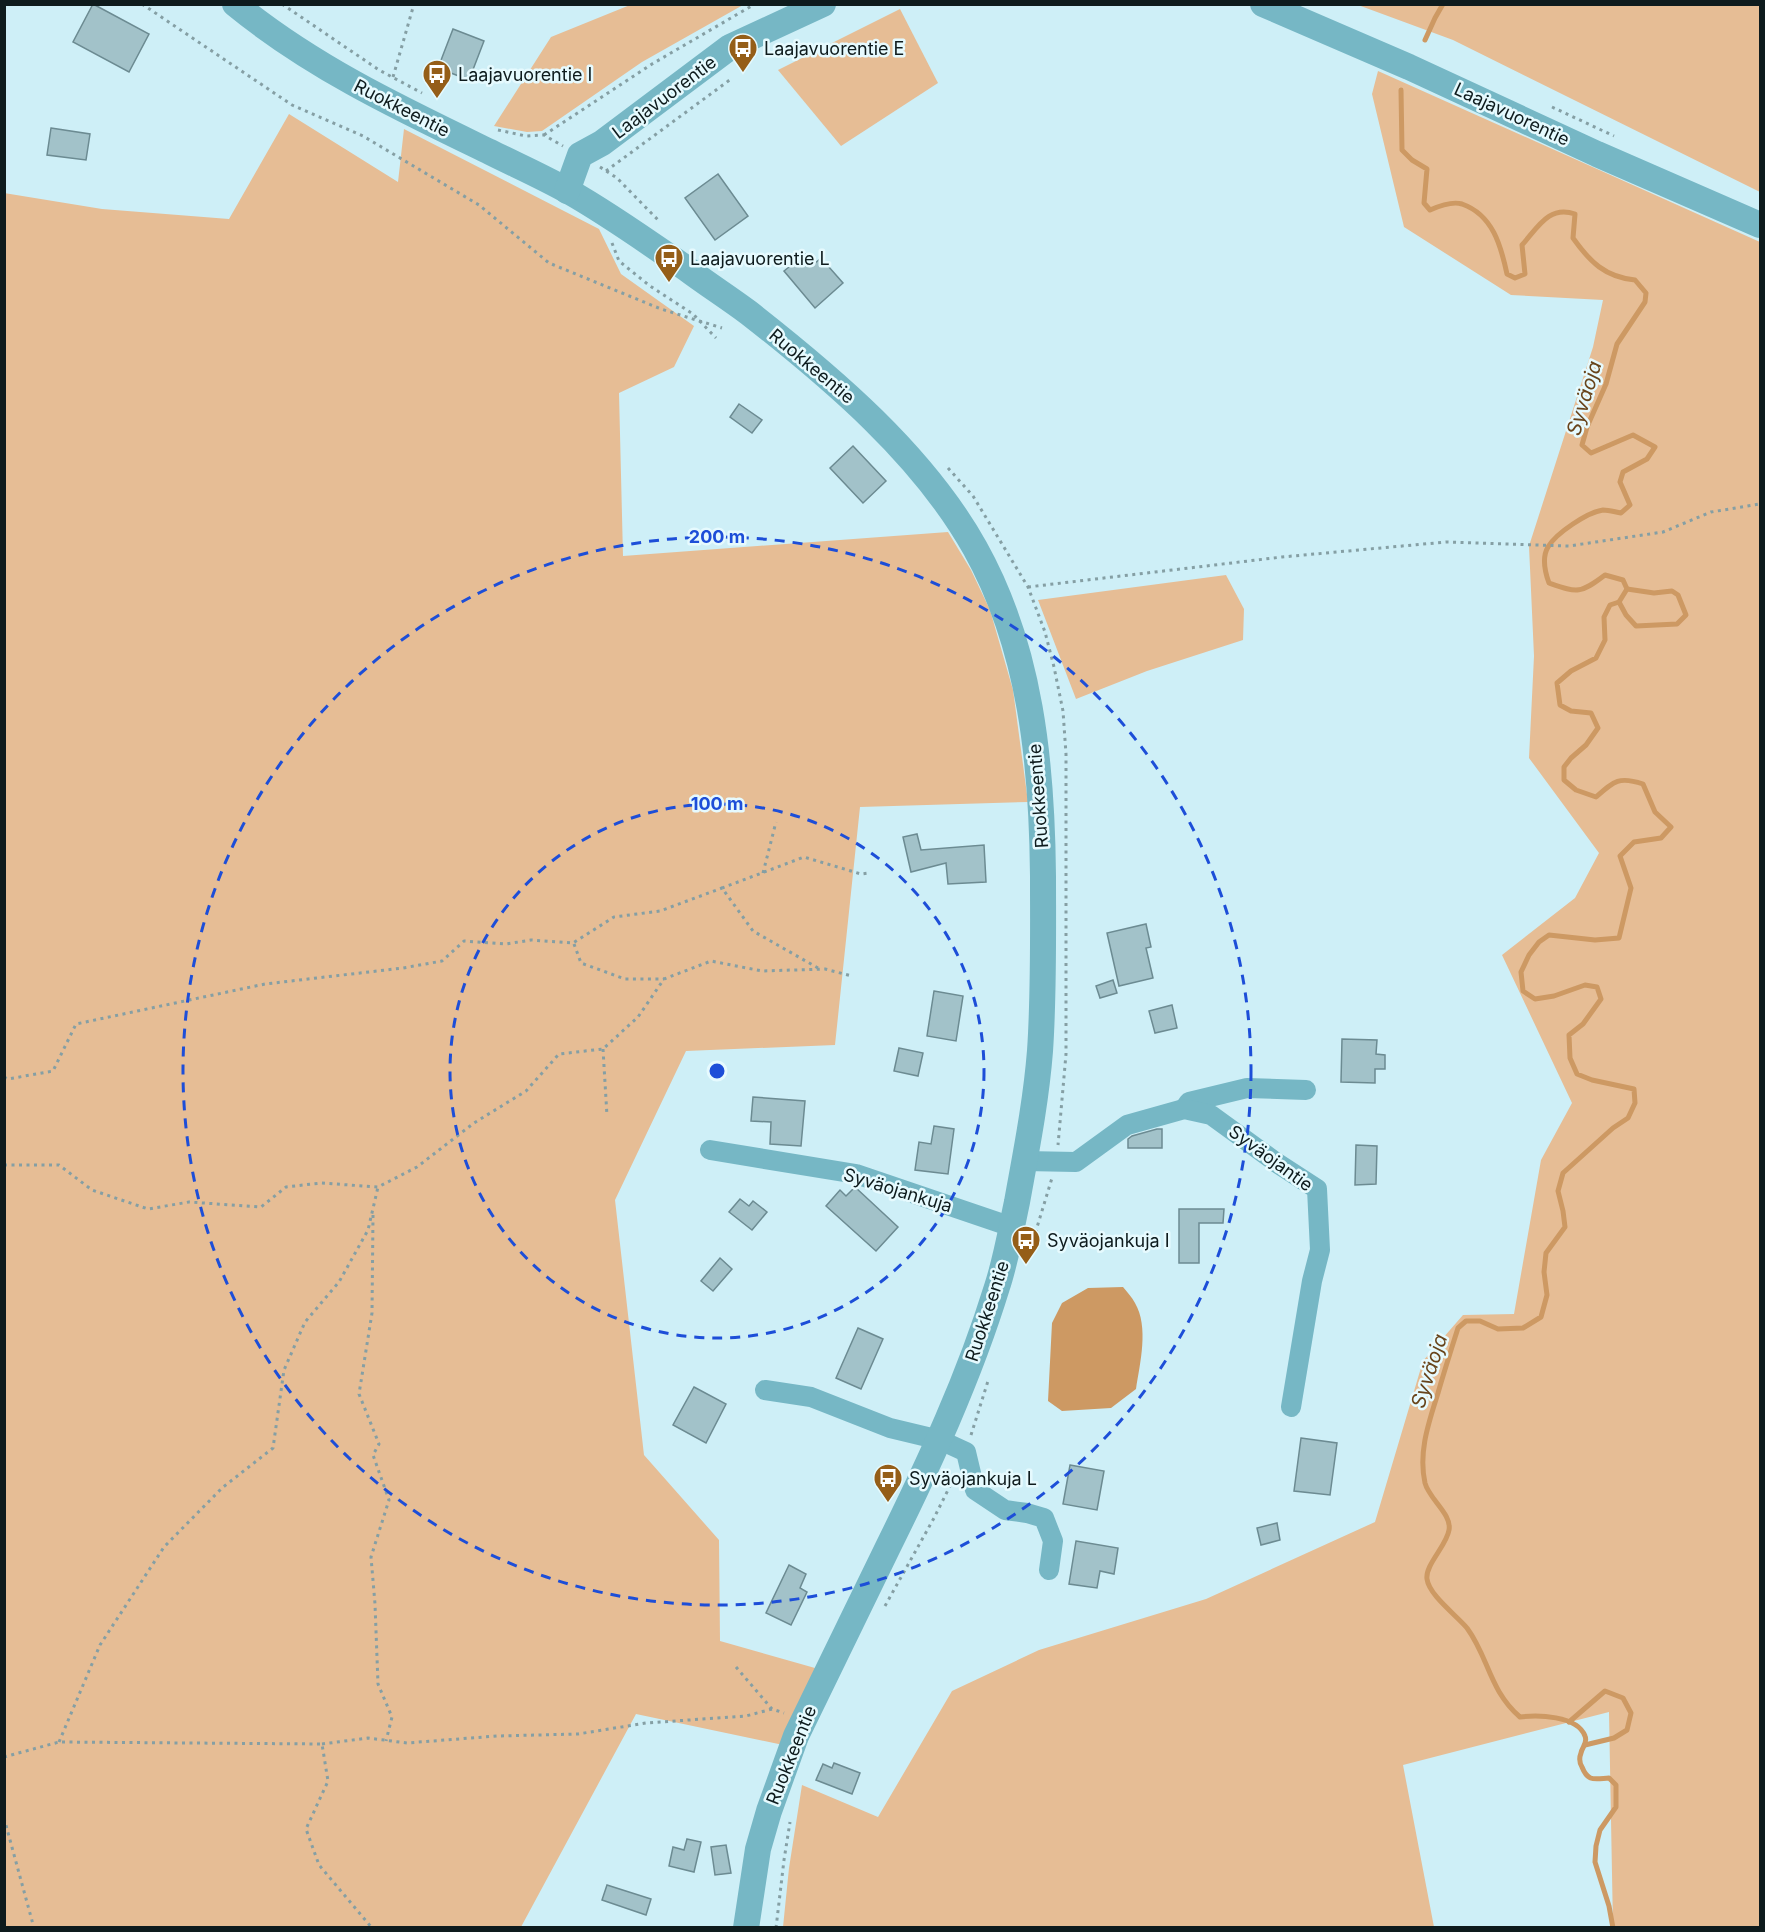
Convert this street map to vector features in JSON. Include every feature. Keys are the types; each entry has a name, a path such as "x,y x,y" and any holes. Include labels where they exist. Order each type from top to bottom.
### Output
{"street":[{"name":"Ruokkeentie","path":"235,4 302,54 371,94 567,190 613,219 748,313 869,414 905,452 946,503 975,548 998,596 1017,654 1031,711 1039,769 1042,831 1042,992 1040,1051 1025,1161 1012,1227 998,1285 940,1440 804,1719 781,1775 758,1849 746,1928"},
{"name":"Laajavuorentie","path":"595,158 730,47 823,4"},
{"name":"Laajavuorentie","path":"1263,4 1761,225"},
{"path":"567,190 595,158"},
{"path":"1025,1161 1076,1162 1128,1125 1184,1109 1189,1102 1248,1088 1306,1090"},
{"name":"Syväojantie","path":"1184,1109 1211,1115 1277,1163 1317,1188 1320,1250 1312,1281 1291,1407"},
{"name":"Syväojankuja","path":"710,1150 855,1174 1012,1227"},
{"path":"765,1390 811,1397 890,1428 940,1440 966,1452 975,1490 1005,1510 1044,1518 1053,1541 1049,1570"}],"path":[{"path":"142,4 292,105 363,136 479,205 549,263 661,309 722,328"},
{"path":"282,4 378,70 426,95"},
{"path":"393,77 414,4"},
{"path":"544,135 652,64 755,4"},
{"path":"595,158 731,79"},
{"path":"493,129 526,136 544,135 595,158 664,228"},
{"path":"613,219 609,236 619,261 650,286 693,314 716,338"},
{"path":"943,462 973,496 1028,587 1045,632 1063,711 1066,754 1066,1054 1057,1163 1029,1254"},
{"path":"1028,587 1282,557 1446,542 1569,546 1663,532 1711,512 1761,504"},
{"path":"763,873 776,822"},
{"path":"4,1077 8,1079 52,1071 76,1024 265,984 403,968 442,961 464,941 506,944 531,940 573,943 615,917 660,911 804,856 853,872 868,873"},
{"path":"722,888 753,931 819,969"},
{"path":"573,943 581,963 625,979 664,979 711,961 762,971 825,969 852,976"},
{"path":"4,1165 59,1165 92,1190 148,1209 189,1202 261,1207 286,1187 321,1183 378,1187 417,1167 474,1123 526,1091 559,1054 603,1049 638,1017 664,979"},
{"path":"603,1049 607,1116"},
{"path":"59,1742 100,1645 164,1547 222,1488 273,1448 284,1370 305,1322 339,1282 368,1230 378,1187"},
{"path":"373,1207 372,1313 359,1394 379,1444 373,1455 388,1500 371,1557 378,1684 392,1717 386,1741"},
{"path":"884,1608 934,1518 966,1452 990,1375"},
{"path":"736,1667 772,1709 804,1719"},
{"path":"4,1757 59,1742 322,1744 368,1738 407,1743 497,1736 578,1734 646,1723 746,1716 772,1709"},
{"path":"322,1744 328,1781 306,1829 319,1865 372,1928"},
{"path":"776,1928 791,1814"},
{"path":"4,1818 34,1928"}],"shaded area":[{"path":"630,5 743,5 642,62 542,131 527,132 494,126 551,37"},
{"path":"1358,5 1760,5 1760,192 1453,40"},
{"path":"900,9 938,83 841,146 778,70"},
{"path":"1378,71 1760,242 1760,1927 1613,1927 1609,1712 1403,1765 1434,1927 783,1927 789,1868 802,1785 878,1817 952,1691 1039,1650 1206,1599 1375,1522 1423,1361 1463,1315 1514,1314 1541,1160 1572,1103 1502,955 1575,898 1599,853 1529,758 1534,656 1529,546 1593,347 1603,300 1511,295 1404,227 1372,94"},
{"path":"289,114 398,182 404,129 599,229 621,274 694,326 674,367 619,393 623,556 948,532 971,570 990,610 1013,690 1028,802 860,807 835,1045 686,1051 615,1200 644,1455 719,1540 720,1641 822,1670 788,1746 636,1714 521,1927 5,1927 4,193 102,209 229,219"},
{"path":"1226,575 1244,609 1243,640 1147,671 1076,699 1038,600"},
{"path":"1123,1287 1135,1303 1142,1323 1141,1357 1136,1389 1111,1408 1062,1411 1048,1401 1052,1323 1062,1303 1088,1288"}],"building":[{"path":"93,4 149,34 129,72 73,42"},
{"path":"453,29 484,41 469,80 438,68"},
{"path":"51,128 90,134 86,160 47,155"},
{"path":"718,174 748,216 715,240 685,198"},
{"path":"805,254 814,264 821,258 843,283 815,308 784,271"},
{"path":"739,404 762,420 752,433 730,417"},
{"path":"853,446 886,481 863,503 830,468"},
{"path":"917,834 921,850 984,845 986,882 948,884 946,863 911,872 903,837"},
{"path":"1146,924 1151,947 1146,948 1153,978 1119,986 1107,933"},
{"path":"1113,980 1117,993 1100,998 1096,986"},
{"path":"934,991 963,996 956,1041 927,1036"},
{"path":"1172,1005 1177,1028 1155,1033 1149,1011"},
{"path":"1342,1039 1377,1040 1376,1054 1385,1055 1385,1069 1375,1069 1375,1083 1341,1082"},
{"path":"899,1048 923,1053 918,1076 894,1071"},
{"path":"753,1097 805,1101 801,1146 770,1144 771,1122 751,1121"},
{"path":"934,1126 954,1129 948,1174 915,1170 919,1142 931,1144"},
{"path":"1162,1129 1162,1148 1128,1148 1128,1139 1132,1136"},
{"path":"1356,1145 1377,1146 1376,1184 1355,1185"},
{"path":"855,1187 898,1227 876,1251 826,1206 840,1190 846,1196"},
{"path":"740,1199 749,1206 753,1201 767,1212 752,1230 729,1212"},
{"path":"1179,1209 1224,1209 1223,1223 1199,1223 1199,1263 1179,1263"},
{"path":"720,1258 732,1269 713,1291 701,1281"},
{"path":"858,1328 883,1339 861,1389 836,1378"},
{"path":"694,1387 726,1404 706,1443 673,1425"},
{"path":"1301,1438 1337,1443 1330,1495 1294,1491"},
{"path":"1070,1465 1104,1471 1097,1510 1063,1504"},
{"path":"1277,1523 1280,1540 1261,1545 1257,1528"},
{"path":"1076,1541 1118,1548 1114,1574 1100,1571 1097,1588 1069,1584"},
{"path":"789,1565 806,1574 800,1588 807,1592 791,1625 766,1613"},
{"path":"834,1763 860,1773 852,1794 816,1780 823,1764 832,1768"},
{"path":"687,1839 701,1842 694,1872 669,1866 673,1847 684,1850"},
{"path":"726,1845 731,1873 715,1875 711,1847"},
{"path":"607,1885 651,1899 646,1915 602,1900"}],"waterway":[{"name":"Syväoja","path":"1425,40 1443,4"},
{"name":"Syväoja","path":"1401,90 1402,150 1412,160 1427,169 1424,203 1430,210 1458,203 1473,209 1494,233 1507,274 1515,278 1525,274 1522,245 1545,219 1551,215 1566,212 1575,214 1573,238 1592,261 1615,276 1635,280 1646,293 1645,302 1617,344 1606,384 1587,427 1582,445 1591,453 1633,435 1655,447 1647,459 1623,472 1620,482 1630,505 1621,513 1603,510 1573,524 1552,541 1545,555 1545,565 1549,583 1566,589 1584,589 1605,575 1623,580 1627,589 1619,602 1610,605 1604,617 1605,640 1596,658 1571,671 1557,683 1560,705 1571,711 1591,713 1598,728 1586,745 1564,767 1564,780 1576,790 1596,797 1612,784 1622,780 1643,784 1655,812 1671,827 1661,838 1634,842 1620,856 1631,888 1619,938 1595,940 1549,935 1539,942 1529,955 1521,972 1523,991 1535,999 1554,996 1585,985 1597,987 1601,999 1583,1024 1569,1035 1570,1058 1577,1074 1592,1080 1634,1089 1635,1103 1628,1118 1613,1128 1563,1173 1558,1191 1565,1227 1546,1253 1544,1272 1547,1295 1541,1317 1523,1328 1498,1329 1480,1321 1466,1321 1458,1328 1428,1426 1423,1460 1427,1489 1444,1512 1449,1524 1447,1536 1427,1573 1427,1579 1433,1592 1467,1628 1495,1685 1510,1707 1520,1717 1556,1718 1581,1729 1586,1738 1580,1758 1584,1772 1592,1778 1609,1778 1616,1785 1616,1807 1600,1830 1595,1862 1609,1906 1613,1928"},
{"path":"1619,602 1626,615 1636,626 1677,624 1686,615 1678,595 1672,591 1654,593 1627,589"},
{"path":"1569,1722 1605,1691 1623,1698 1631,1713 1627,1730 1614,1738 1585,1745"}],"place":[{"name":"Laajavuorentie E","path":"743,74"},
{"name":"Laajavuorentie I","path":"437,100"},
{"name":"Laajavuorentie L","path":"669,284"},
{"name":"Syväojankuja I","path":"1026,1266"},
{"name":"Syväojankuja L","path":"888,1504"}]}
